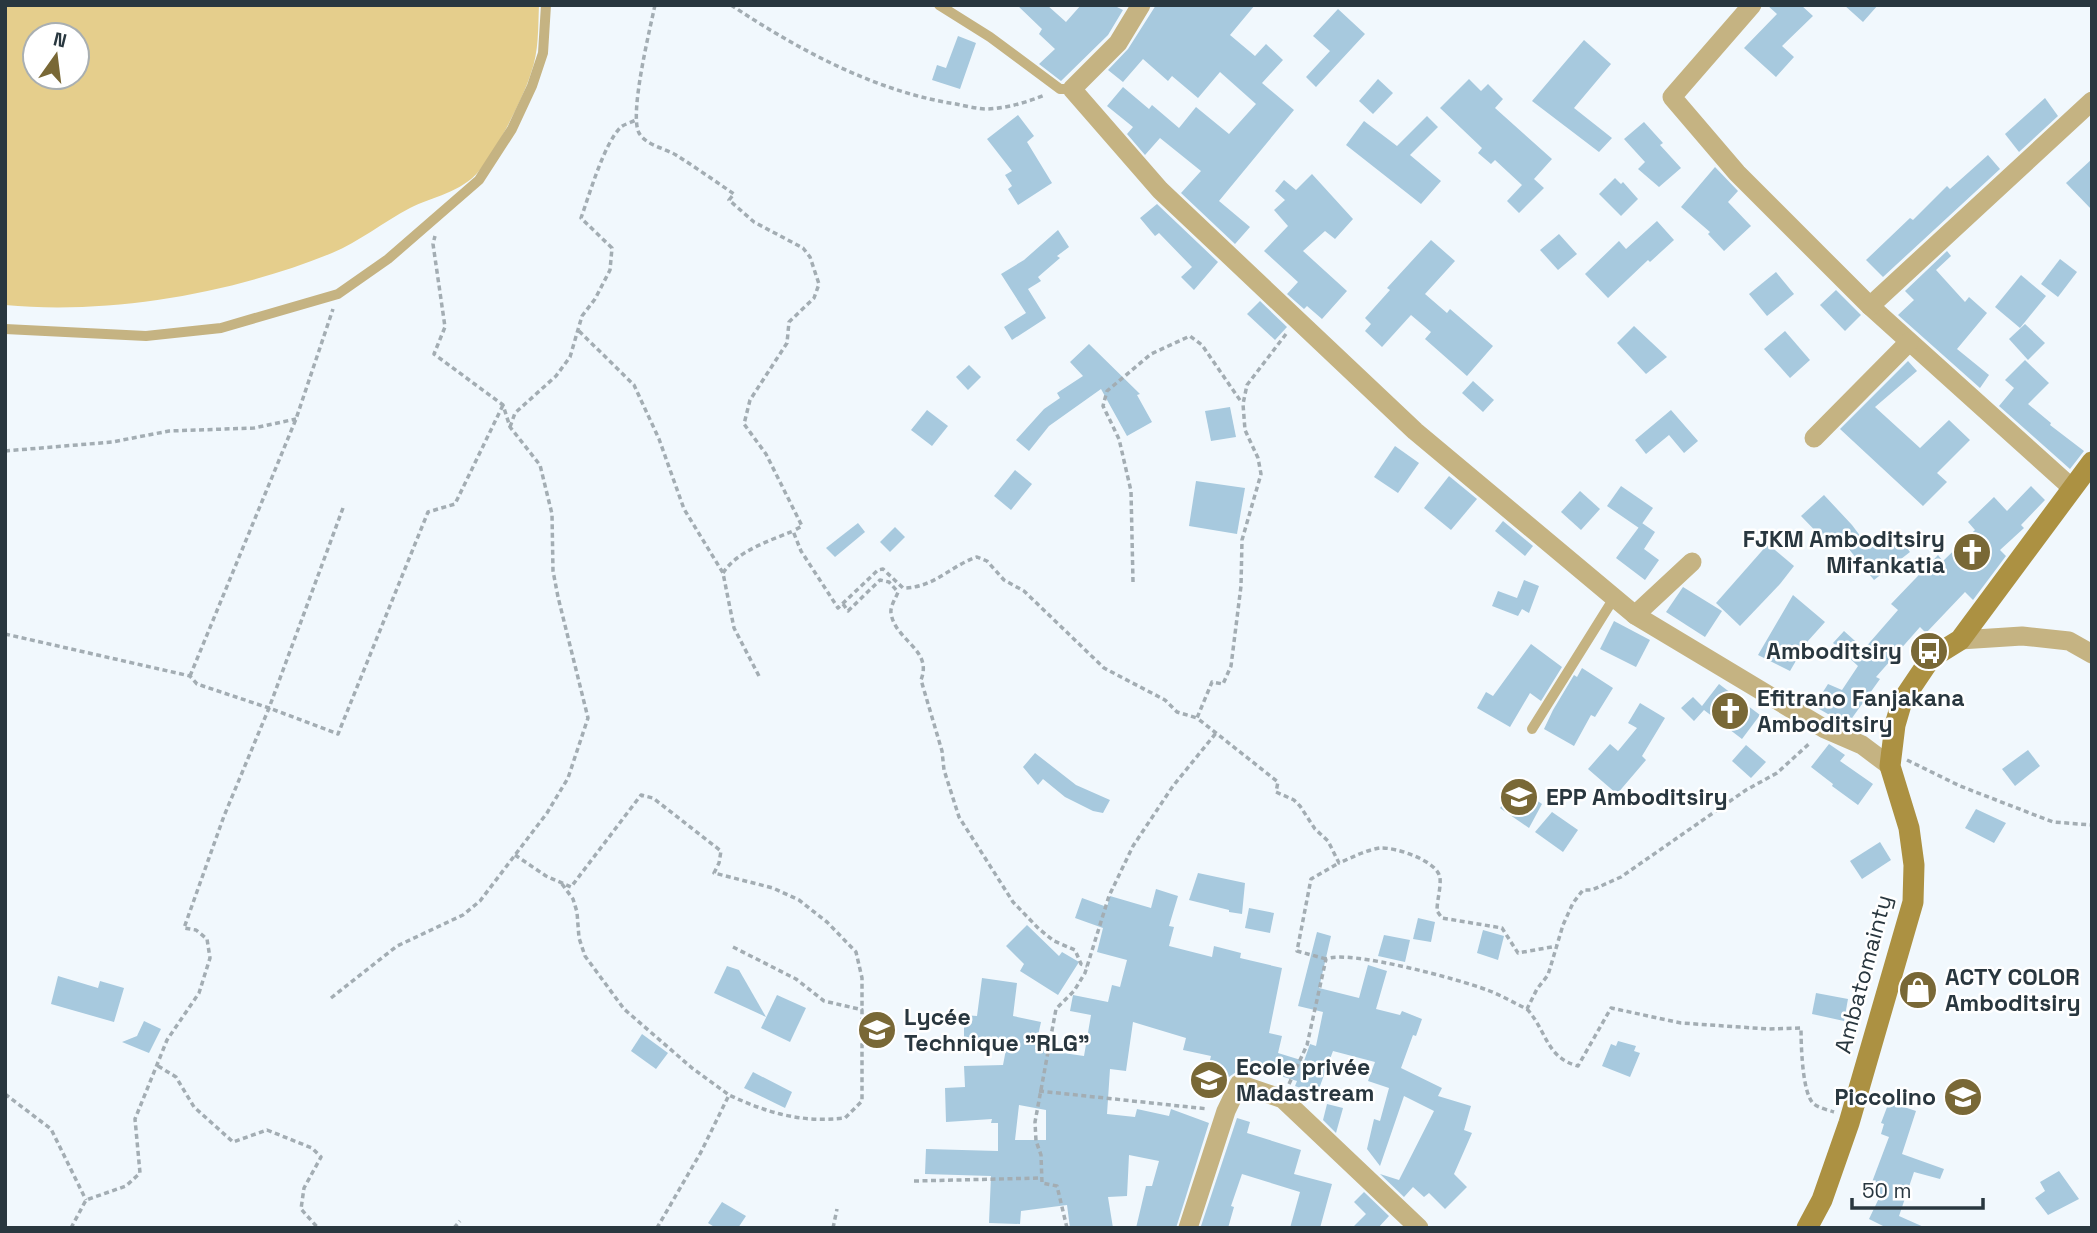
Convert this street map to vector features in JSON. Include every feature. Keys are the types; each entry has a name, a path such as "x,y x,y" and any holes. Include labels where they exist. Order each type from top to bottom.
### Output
{"main road":[{"name":"Ambatomainty","path":"1807,1228 1822,1200 1849,1123 1913,902 1914,865 1909,828 1890,766 1895,725 1902,701 1930,658 1960,640 2092,462"}],"street":[{"path":"1141,5 1118,43 1066,89 1160,191 1415,430 1635,615 1825,729 1862,745 1890,766"},
{"path":"1752,5 1672,97 1737,173 1870,306 2072,488"},
{"path":"1870,306 2092,102"},
{"path":"1814,438 1909,342"},
{"path":"1635,615 1692,562"},
{"path":"1960,640 2034,637 2069,641 2092,654"},
{"path":"1188,1228 1226,1111 1239,1084 1283,1099 1419,1228"}],"lane":[{"path":"5,329 146,336 208,330 338,294 388,259 479,180 512,129 531,86 543,53 546,5"},
{"path":"939,5 1066,89"},
{"path":"1532,729 1614,598"}],"path":[{"path":"655,5 644,52 636,120 638,131 645,140 673,153 734,194 729,200 754,222 803,248 810,257 819,284 814,298 789,322 787,344 750,400 744,424 766,454 802,526 754,547 723,573"},
{"path":"731,5 767,29 846,71 932,100 986,109 1022,104 1066,89"},
{"path":"510,427 515,413 564,367 570,357 582,316 595,299 610,270 612,248 581,218 609,147 621,127 636,120"},
{"path":"331,998 397,946 463,915 480,901 547,813 568,778 588,718 558,597 554,571 552,514 540,465 510,427 503,405 434,354 445,327 433,244 438,216"},
{"path":"190,676 296,419 338,294"},
{"path":"1197,718 1212,682 1223,684 1231,666 1241,586 1242,540 1261,474 1258,458 1245,430 1243,404 1247,385 1297,318"},
{"path":"579,331 634,385 659,439 684,509 723,573 734,628 759,676"},
{"path":"1133,582 1130,491 1119,439 1103,406 1107,391 1151,354 1189,336 1202,345 1243,404"},
{"path":"5,634 190,676 197,684 338,734 428,512 454,503 503,405"},
{"path":"5,451 111,442 169,431 254,428 296,419"},
{"path":"71,1228 86,1200 126,1186 140,1172 135,1119 167,1041 199,993 210,958 207,939 195,930 184,928 224,816 269,708 343,508"},
{"path":"793,531 802,551 838,608 878,570 883,569 903,588 918,588 938,580 966,561 977,557 987,561 1004,580 1024,591 1104,668 1157,695 1177,712 1197,718 1278,782 1276,792 1294,800 1300,806 1315,829 1328,841 1339,863"},
{"path":"843,604 848,611 880,580 889,582 898,592 891,615 926,668 921,680 942,751 943,770 959,817 1013,902 1039,929 1074,950 1081,964 1087,966"},
{"path":"1527,1009 1548,975 1563,925 1573,903 1583,890 1592,890 1621,877 1746,790 1777,773 1825,729"},
{"path":"1067,1228 1057,1186 1042,1183 1041,1155 1035,1141 1035,1122 1056,1009 1074,991 1087,966 1109,896 1133,846 1173,786 1216,733"},
{"path":"1925,768 1960,786 2053,822 2092,825"},
{"path":"515,855 571,887 641,796 653,798 721,851 714,873 772,888 799,900 827,922 856,952 862,978 862,1101 845,1118 802,1120 750,1105 729,1095 692,1068 624,1009 585,956 579,938 580,927 573,899 560,883"},
{"path":"1558,946 1518,953 1502,928 1442,918 1437,911 1440,878 1434,867 1390,848 1380,848 1339,863 1311,879 1297,951 1326,959 1355,958 1439,974 1490,991 1527,1009 1536,1019 1550,1049 1568,1063 1578,1066 1611,1008 1681,1023 1768,1029 1801,1028 1803,1070 1810,1100 1815,1105 1837,1113 1849,1123"},
{"path":"733,947 796,979 824,1001 863,1010"},
{"path":"1283,1099 1307,1045 1326,959"},
{"path":"157,1066 176,1077 194,1108 233,1142 267,1130 312,1148 321,1157 304,1188 301,1209 318,1228"},
{"path":"1040,1091 1226,1111"},
{"path":"5,1094 51,1129 86,1200"},
{"path":"657,1228 701,1152 729,1095"},
{"path":"914,1181 1041,1178"},
{"path":"833,1228 837,1209"},
{"path":"454,1228 460,1221"}],"shaded area":[{"path":"5,5 539,5 535,57 522,96 486,162 464,184 410,208 332,253 254,279 172,298 87,307 5,305"}],"building":[{"path":"1017,5 1047,5 1066,22 1081,5 1113,5 1123,10 1108,35 1061,81 1039,64 1055,49 1039,34 1042,29"},
{"path":"1156,5 1255,5 1230,35 1255,56 1266,44 1283,60 1262,83 1294,110 1219,201 1250,227 1235,244 1181,193 1201,171 1160,138 1145,155 1127,134 1133,127 1107,106 1123,87 1149,109 1152,105 1179,128 1196,107 1229,134 1256,104 1220,72 1198,98 1172,76 1168,81 1143,59 1123,82 1108,70 1128,49"},
{"path":"1767,5 1801,5 1813,16 1782,46 1794,57 1776,77 1744,48 1777,14"},
{"path":"1844,5 1878,5 1863,22"},
{"path":"1338,9 1365,34 1316,87 1306,77 1330,51 1313,36"},
{"path":"958,36 976,43 960,89 932,80 937,65 946,68"},
{"path":"1584,40 1611,64 1574,108 1612,138 1599,152 1532,101"},
{"path":"1378,79 1393,93 1373,114 1359,101"},
{"path":"1469,79 1481,91 1488,84 1503,99 1495,108 1552,159 1534,179 1544,188 1519,213 1507,201 1522,185 1495,160 1491,164 1478,153 1482,148 1440,108"},
{"path":"2045,98 2058,116 2019,152 2005,134"},
{"path":"1018,115 1034,136 1027,142 1052,183 1018,205 1008,189 1012,186 1005,175 1012,171 987,139"},
{"path":"1427,116 1438,127 1410,155 1441,181 1421,204 1346,145 1364,121 1397,146"},
{"path":"1644,122 1681,168 1659,187 1638,169 1645,162 1624,139"},
{"path":"1988,155 2000,169 1883,277 1866,260 1910,218 1913,220 1947,186 1950,189"},
{"path":"2092,159 2092,210 2066,183"},
{"path":"1715,167 1738,191 1728,202 1751,226 1724,251 1708,234 1710,232 1681,207"},
{"path":"1312,174 1353,219 1335,239 1325,231 1303,251 1347,291 1322,319 1307,306 1304,309 1287,294 1298,282 1264,251 1288,226 1274,210 1285,200 1275,191 1284,180 1296,190"},
{"path":"1615,178 1621,184 1623,182 1638,199 1621,216 1599,194"},
{"path":"1157,204 1218,262 1194,290 1181,277 1192,267 1159,233 1155,236 1140,218"},
{"path":"1657,221 1674,240 1650,262 1648,260 1608,298 1585,274 1619,241 1626,249"},
{"path":"1058,230 1069,247 1038,277 1041,281 1028,289 1046,318 1012,340 1004,327 1026,313 1001,274 1024,260"},
{"path":"1559,234 1577,254 1558,270 1540,250"},
{"path":"1431,240 1455,261 1425,294 1447,313 1450,309 1493,346 1467,376 1425,339 1431,332 1411,315 1382,347 1365,331 1371,324 1365,318 1390,290 1387,288"},
{"path":"1947,251 1951,256 1936,270 1965,302 1969,297 1987,313 1957,349 1989,375 1980,388 1898,315 1914,300 1905,291"},
{"path":"2060,259 2077,272 2058,297 2041,284"},
{"path":"1776,272 1794,294 1767,316 1749,294"},
{"path":"2021,275 2046,296 2020,328 1995,307"},
{"path":"1836,290 1861,315 1845,331 1820,305"},
{"path":"1260,301 1287,327 1275,340 1247,314"},
{"path":"2025,324 2045,343 2028,360 2009,339"},
{"path":"1634,326 1667,357 1646,374 1617,343"},
{"path":"1785,331 1810,360 1790,378 1764,349"},
{"path":"1089,344 1140,394 1137,395 1152,422 1127,436 1101,389 1049,426 1029,451 1016,440 1044,409 1060,398 1057,393 1083,376 1070,362"},
{"path":"2025,360 2049,383 2028,404 2084,451 2070,469 1999,406 2014,388 2005,380"},
{"path":"1908,361 1917,371 1875,407 1920,448 1949,420 1970,440 1937,473 1947,482 1923,506 1840,429"},
{"path":"969,365 981,377 968,390 956,377"},
{"path":"1473,381 1494,400 1483,412 1462,393"},
{"path":"1230,407 1236,437 1211,441 1205,411"},
{"path":"927,410 948,426 932,446 911,430"},
{"path":"1671,410 1698,441 1684,453 1669,435 1646,454 1635,440"},
{"path":"1395,446 1419,463 1398,493 1374,477"},
{"path":"1015,470 1032,484 1011,510 994,496"},
{"path":"1449,476 1477,499 1451,530 1424,508"},
{"path":"1196,481 1245,488 1237,534 1189,526"},
{"path":"1621,486 1653,508 1639,528 1607,506"},
{"path":"2031,486 2045,500 2021,525 2024,528 2000,550 2006,556 1973,600 1965,592 1926,633 1920,627 1876,677 1880,679 1847,725 1814,706 1828,684 1842,690 1858,666 1833,643 1844,631 1864,649 1898,610 1891,604 1938,555 1943,561 1975,530 1968,522 1994,497 2007,511"},
{"path":"1580,491 1600,509 1581,530 1561,512"},
{"path":"1824,495 1870,549 1893,531 1910,552 1874,580 1839,537 1830,546 1801,516"},
{"path":"1503,521 1533,546 1525,556 1495,531"},
{"path":"858,523 865,532 835,557 826,548"},
{"path":"1642,523 1655,532 1644,549 1659,560 1645,580 1616,558"},
{"path":"895,527 905,537 890,552 880,542"},
{"path":"1768,544 1794,566 1740,626 1716,603"},
{"path":"1524,580 1539,586 1529,613 1522,609 1518,616 1492,606 1498,591 1517,598"},
{"path":"1683,587 1722,611 1705,637 1666,612"},
{"path":"1793,595 1825,622 1807,642 1790,671 1758,655"},
{"path":"1614,621 1650,640 1636,667 1600,649"},
{"path":"1531,644 1562,667 1541,701 1530,693 1510,727 1477,708 1486,692 1493,696"},
{"path":"1582,668 1613,688 1595,717 1591,715 1574,746 1544,729 1574,675 1577,677"},
{"path":"1719,684 1760,715 1742,739 1704,710 1694,721 1681,708 1693,697 1702,706"},
{"path":"1640,703 1665,718 1642,756 1646,760 1617,794 1588,769 1610,744 1618,751 1637,728 1628,723"},
{"path":"1829,744 1845,755 1840,761 1873,784 1858,805 1811,767"},
{"path":"1746,745 1766,762 1751,778 1732,761"},
{"path":"2028,750 2040,766 2015,786 2002,769"},
{"path":"1035,753 1076,785 1110,800 1103,813 1065,797 1043,779 1038,785 1023,767"},
{"path":"1516,786 1542,804 1529,828 1500,808"},
{"path":"1976,809 2006,823 1994,843 1965,828"},
{"path":"1552,812 1578,830 1563,852 1535,832"},
{"path":"1880,842 1891,860 1862,879 1850,861"},
{"path":"1198,873 1245,883 1242,914 1189,900"},
{"path":"1156,889 1178,896 1169,926 1174,927 1169,946 1212,957 1214,946 1241,953 1240,958 1282,968 1269,1033 1282,1036 1278,1053 1304,1061 1310,1044 1316,1046 1323,1012 1298,1006 1317,932 1331,936 1319,988 1359,998 1368,965 1387,971 1376,1009 1400,1015 1402,1011 1422,1019 1401,1068 1442,1088 1438,1096 1471,1106 1464,1130 1472,1133 1454,1174 1467,1187 1445,1209 1429,1193 1424,1197 1413,1187 1404,1197 1380,1174 1399,1180 1434,1111 1404,1096 1380,1166 1367,1149 1374,1119 1380,1121 1389,1088 1368,1081 1375,1062 1333,1051 1317,1094 1295,1086 1297,1081 1258,1069 1256,1077 1242,1072 1236,1072 1229,1077 1207,1072 1211,1056 1183,1050 1186,1038 1133,1022 1126,1071 1110,1069 1107,1114 1135,1117 1137,1109 1169,1116 1171,1109 1209,1123 1176,1228 1136,1228 1146,1186 1152,1186 1159,1161 1129,1155 1127,1196 1108,1197 1113,1228 1070,1228 1067,1205 1021,1211 1020,1224 989,1223 991,1176 925,1174 926,1149 998,1151 998,1123 991,1123 992,1119 946,1122 945,1088 965,1087 964,1066 1003,1065 1008,1039 964,1037 964,1015 977,1016 982,978 1017,983 1013,1016 1041,1022 1035,1049 1084,1056 1091,1015 1070,1011 1073,995 1108,1002 1112,985 1120,987 1127,960 1097,952 1103,928 1075,918 1082,898 1107,907 1110,896 1151,908","holes":["1019,1105 1046,1110 1046,1140 1015,1140"]},
{"path":"1249,908 1274,913 1270,933 1245,928"},
{"path":"1418,918 1435,922 1431,942 1413,939"},
{"path":"1027,925 1059,956 1062,952 1079,962 1058,995 1020,971 1024,964 1006,946"},
{"path":"1483,930 1504,936 1498,960 1477,953"},
{"path":"1384,935 1410,940 1405,962 1378,956"},
{"path":"727,966 739,970 766,1017 714,993"},
{"path":"58,976 98,988 100,981 124,988 114,1022 51,1004"},
{"path":"1816,993 1848,999 1844,1021 1812,1014"},
{"path":"777,995 806,1008 790,1042 761,1028"},
{"path":"144,1021 161,1029 149,1053 122,1042 137,1036"},
{"path":"642,1034 668,1053 656,1069 631,1051"},
{"path":"1618,1041 1636,1046 1634,1051 1640,1053 1630,1077 1602,1066 1611,1044 1616,1046"},
{"path":"753,1072 792,1092 785,1108 744,1088"},
{"path":"1889,1102 1916,1111 1902,1154 1944,1169 1940,1179 1914,1172 1899,1216 1926,1228 1887,1228 1869,1219 1881,1194 1869,1190 1889,1137 1881,1134 1884,1124 1881,1123"},
{"path":"1327,1104 1343,1108 1336,1133 1323,1120"},
{"path":"1237,1118 1250,1122 1247,1133 1301,1150 1294,1174 1332,1184 1320,1228 1290,1228 1300,1192 1242,1174 1231,1206 1234,1207 1228,1228 1201,1226"},
{"path":"2059,1171 2079,1199 2048,1215 2035,1198 2045,1191 2040,1182"},
{"path":"1364,1192 1389,1216 1378,1228 1352,1228 1366,1214 1354,1202"},
{"path":"722,1202 746,1216 738,1228 716,1228 708,1223"}],"place":[{"name":"FJKM Amboditsiry Mifankatia","path":"1972,552"},
{"name":"Amboditsiry","path":"1929,651"},
{"name":"Efitrano Fanjakana Amboditsiry","path":"1730,711"},
{"name":"EPP Amboditsiry","path":"1519,797"},
{"name":"ACTY COLOR Amboditsiry","path":"1918,990"},
{"name":"Lycée Technique \"RLG\"","path":"877,1030"},
{"name":"Ecole privée Madastream","path":"1209,1080"},
{"name":"Piccolino","path":"1963,1097"}]}
